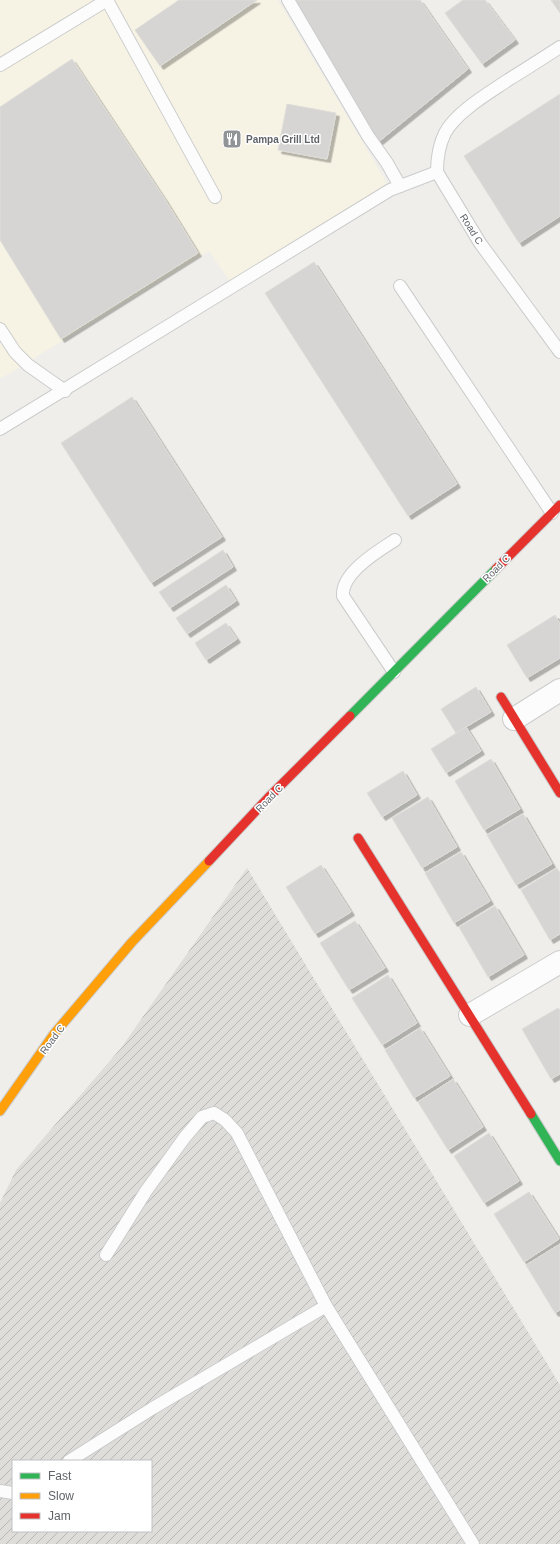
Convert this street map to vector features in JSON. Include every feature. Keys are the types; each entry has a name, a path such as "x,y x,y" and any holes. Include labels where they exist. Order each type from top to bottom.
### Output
{"street":[{"name":"Road C","path":"0,1112 4,1095 132,942 268,798 556,509"},
{"path":"514,719 560,690"},
{"path":"501,697 560,793"},
{"path":"358,838 560,1161"},
{"path":"470,1015 560,962"}],"lane":[{"path":"0,65 107,0 215,197"},
{"path":"288,0 368,136 387,163 400,186"},
{"path":"0,429 65,391 390,190 437,172 437,158 440,144 453,122 476,101 560,47"},
{"name":"Road C","path":"437,172 480,243 560,352"},
{"path":"400,286 556,509"},
{"path":"0,329 15,352 28,365 65,391"},
{"path":"394,672 343,596 342,590 362,561 395,540"},
{"path":"106,1255 146,1191 185,1137 202,1117 214,1113 225,1120 237,1134 326,1306 473,1544"},
{"path":"71,1460 153,1408 326,1306"},
{"path":"0,1491 12,1493"}],"shaded area":[{"path":"0,0 278,0 389,187 232,284 209,251 0,379"},
{"path":"247,868 560,1385 560,1544 0,1544 0,1203 16,1170 121,1048"}],"building":[{"path":"179,0 257,0 160,66 135,30"},
{"path":"292,0 420,0 468,69 377,143"},
{"path":"463,0 485,0 515,40 482,64 445,13"},
{"path":"551,0 560,0 560,13"},
{"path":"72,59 164,198 198,253 61,339 0,240 0,107"},
{"path":"560,94 560,216 519,243 464,156"},
{"path":"287,104 336,113 327,159 278,150"},
{"path":"314,262 457,484 408,516 265,293"},
{"path":"132,397 222,537 151,583 61,443"},
{"path":"223,550 233,567 170,608 159,592"},
{"path":"226,585 236,601 187,634 176,618"},
{"path":"555,615 560,624 560,658 527,678 507,645"},
{"path":"226,623 237,639 206,660 195,643"},
{"path":"476,687 491,712 456,733 441,709"},
{"path":"466,727 481,751 446,773 431,749"},
{"path":"491,759 520,809 484,830 455,781"},
{"path":"403,771 417,795 382,817 367,793"},
{"path":"428,797 457,847 422,868 392,818"},
{"path":"523,814 552,864 516,885 487,835"},
{"path":"461,852 490,901 454,923 425,873"},
{"path":"321,865 351,912 315,934 286,887"},
{"path":"557,868 560,874 560,934 550,940 521,890"},
{"path":"495,906 524,955 488,977 459,927"},
{"path":"355,921 385,968 349,990 320,943"},
{"path":"388,975 417,1023 382,1045 352,998"},
{"path":"558,1008 560,1010 560,1074 551,1079 522,1029"},
{"path":"420,1028 450,1076 414,1098 385,1050"},
{"path":"453,1079 483,1127 448,1150 418,1102"},
{"path":"489,1133 519,1181 484,1203 454,1156"},
{"path":"529,1192 559,1239 524,1262 494,1214"},
{"path":"560,1244 560,1310 555,1313 526,1265"}],"traffic: fast":[{"path":"350,716 496,569"},
{"path":"531,1114 560,1161"}],"traffic: slow":[{"path":"0,1111 54,1034 132,942 209,861"}],"traffic: jam":[{"path":"496,569 560,505"},
{"path":"501,697 560,793"},
{"path":"209,861 268,798 350,716"},
{"path":"358,838 531,1114"}],"place":[{"name":"Pampa Grill Ltd","path":"232,139"}]}
